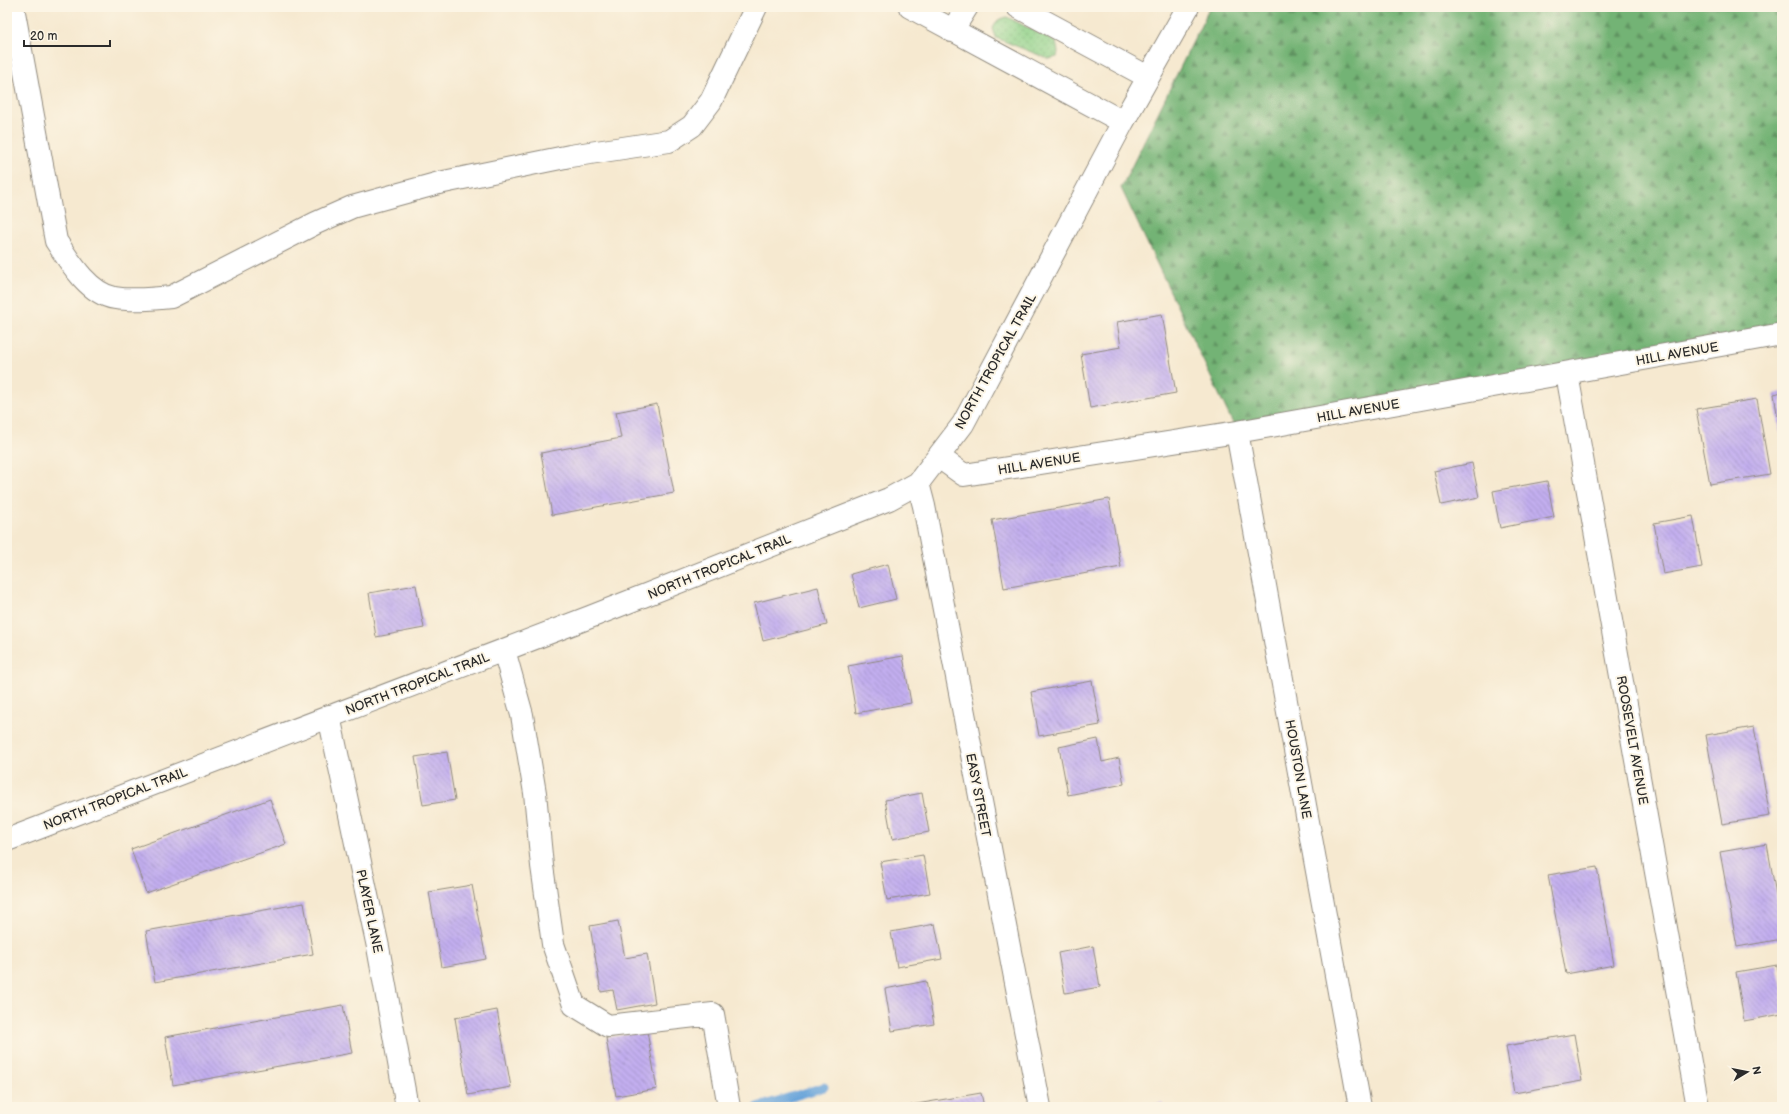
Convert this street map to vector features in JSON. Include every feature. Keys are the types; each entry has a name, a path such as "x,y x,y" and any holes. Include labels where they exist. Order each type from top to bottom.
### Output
{"street":[{"path":"13,7 56,241 74,269 92,287 114,298 150,300 171,298 316,223 352,207 439,183 570,156 669,141 692,126 711,101 756,7"},
{"path":"910,7 1123,122"},
{"path":"952,31 967,7"},
{"path":"1018,7 1148,77"},
{"name":"NORTH TROPICAL TRAIL","path":"7,840 504,650 889,499 918,483 939,458 963,424 1123,122 1188,7"},
{"name":"HILL AVENUE","path":"939,458 964,475 1237,432 1567,374 1782,334"},
{"name":"ROOSEVELT AVENUE","path":"1567,374 1698,1107"},
{"name":"HOUSTON LANE","path":"1237,432 1360,1107"},
{"name":"EASY STREET","path":"918,483 924,506 1040,1107"},
{"path":"504,650 510,665 524,722 535,793 542,866 553,944 574,1005 608,1026 713,1014 729,1107"},
{"name":"PLAYER LANE","path":"328,716 378,948 407,1107"}],"green space":[{"path":"1210,7 1782,7 1782,334 1237,432 1121,188"},
{"path":"1007,17 1056,42 1058,52 1057,57 1049,59 996,38 993,28 998,20"}],"building":[{"path":"1162,314 1176,393 1090,408 1081,354 1121,347 1117,322"},
{"path":"1782,392 1782,432 1780,433 1774,394"},
{"path":"1757,399 1770,474 1710,484 1696,409"},
{"path":"657,404 674,493 552,515 541,453 621,438 616,412"},
{"path":"1472,463 1479,497 1441,505 1434,471"},
{"path":"1547,481 1554,517 1500,528 1493,491"},
{"path":"1109,499 1121,567 1004,588 992,520"},
{"path":"1693,516 1702,567 1663,574 1654,523"},
{"path":"888,564 896,599 859,608 851,574"},
{"path":"416,585 424,628 376,637 369,593"},
{"path":"818,587 827,625 763,641 754,603"},
{"path":"903,656 911,703 856,713 848,666"},
{"path":"1092,681 1100,725 1039,736 1031,692"},
{"path":"1754,727 1770,816 1722,824 1706,735"},
{"path":"1098,739 1102,762 1119,758 1124,784 1068,795 1059,747"},
{"path":"447,752 455,800 423,805 415,757"},
{"path":"922,793 929,832 892,839 885,800"},
{"path":"270,799 286,844 146,893 131,849"},
{"path":"1767,844 1782,928 1782,939 1737,947 1720,852"},
{"path":"923,855 930,893 887,900 880,862"},
{"path":"1597,867 1614,965 1566,974 1548,875"},
{"path":"472,885 486,959 442,967 429,892"},
{"path":"304,903 313,954 155,982 146,931"},
{"path":"618,921 625,958 647,954 655,1003 617,1010 613,990 601,992 590,926"},
{"path":"935,924 942,959 897,967 891,932"},
{"path":"1093,946 1100,987 1065,993 1058,953"},
{"path":"1777,965 1782,987 1782,1014 1744,1021 1736,972"},
{"path":"926,981 934,1024 892,1031 885,989"},
{"path":"343,1005 352,1053 173,1085 165,1037"},
{"path":"497,1010 511,1087 468,1095 455,1018"},
{"path":"647,1031 657,1089 616,1096 606,1038"},
{"path":"1574,1034 1582,1081 1514,1093 1506,1046"},
{"path":"981,1093 984,1107 911,1107 911,1105"},
{"path":"1162,1103 1163,1107 1144,1107 1144,1106"},
{"path":"1782,1103 1782,1107 1763,1107 1763,1106"}],"waterway":[{"path":"758,1107 824,1087"}]}
